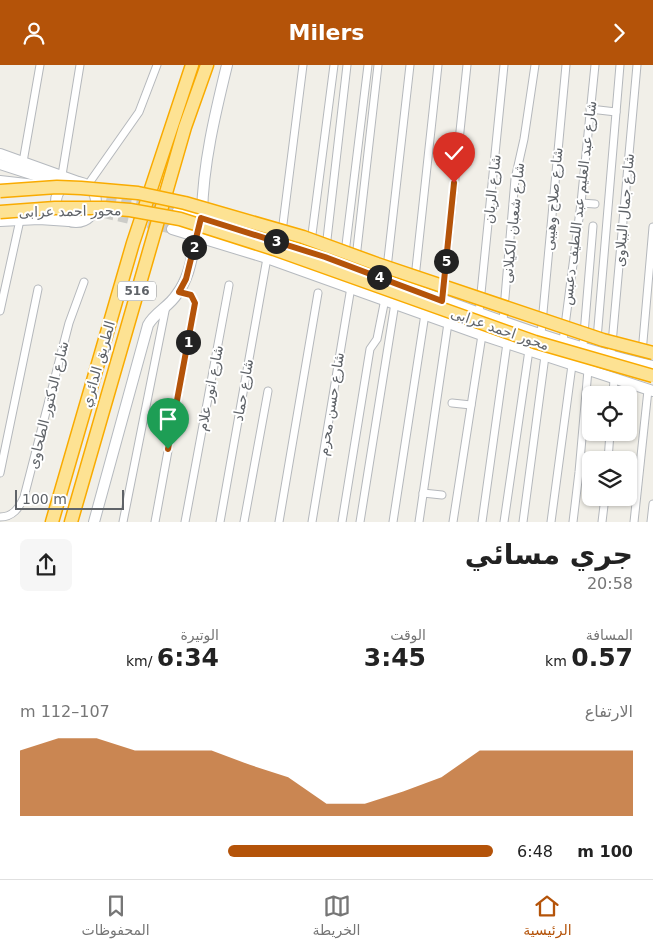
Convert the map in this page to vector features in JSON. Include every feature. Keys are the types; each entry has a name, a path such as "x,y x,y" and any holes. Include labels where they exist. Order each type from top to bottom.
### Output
{"highway":[{"name":"الطريق الدائري","path":"53,518 133,243 192,65"},
{"name":"الطريق الدائري","path":"71,520 185,127 208,65"},
{"name":"محور احمد عرابى","path":"0,185 81,188 138,193 185,203 303,237 376,264 603,340 653,353"},
{"name":"محور احمد عرابى","path":"0,212 55,208 105,208 180,219 274,249 535,342 653,376"}],"street":[{"path":"23,162 40,65"},
{"path":"62,175 80,65"},
{"path":"87,187 139,112 157,65"},
{"path":"94,521 148,325 156,314 179,292 186,279 201,218 202,186 227,65"},
{"path":"281,242 303,65"},
{"path":"310,252 334,65"},
{"path":"325,257 347,65"},
{"path":"344,263 368,65"},
{"path":"355,268 378,65"},
{"path":"386,280 410,65"},
{"path":"414,291 438,65"},
{"path":"442,301 467,65"},
{"name":"شارع الريان","path":"479,313 504,65"},
{"name":"شارع شعبان الكيلانى","path":"503,321 515,179 524,139 535,65"},
{"name":"شارع صلاح وهيبى","path":"541,334 566,65"},
{"name":"شارع عبد العليم عبد اللطيف دعبس","path":"563,341 581,203 594,65"},
{"path":"573,521 590,370 596,351 620,65"},
{"name":"شارع جمال الببلاوى","path":"611,355 637,65"},
{"path":"590,109 616,111"},
{"path":"0,154 62,175 107,196"},
{"path":"3,164 5,171 0,185 21,183 63,188 87,187"},
{"path":"3,164 63,188"},
{"path":"0,221 39,219 85,221 99,212 96,202 87,187"},
{"path":"63,188 56,199 57,208 62,217 70,221"},
{"path":"581,203 595,204"},
{"path":"178,211 344,263 414,291 541,334 653,366"},
{"path":"0,311 20,220"},
{"path":"583,346 593,226"},
{"path":"641,363 653,227"},
{"path":"172,229 267,258 482,335 651,390 634,521"},
{"name":"شارع حماد","path":"220,521 267,258"},
{"name":"شارع الدكتور الطحاوى","path":"0,517 11,515 19,507 26,492 69,323 84,282"},
{"name":"شارع انور علام","path":"185,521 229,285"},
{"name":"شارع حسن محرم","path":"312,521 351,287"},
{"path":"0,473 38,289"},
{"path":"155,521 195,303 191,295 179,292"},
{"path":"279,521 318,293"},
{"path":"342,521 370,349 377,339 385,299"},
{"path":"360,521 395,303"},
{"path":"123,521 166,306"},
{"path":"392,521 425,314"},
{"path":"419,521 448,323"},
{"path":"453,521 482,335"},
{"path":"482,521 507,343"},
{"path":"504,521 528,350"},
{"path":"523,521 545,356"},
{"path":"551,521 572,365"},
{"path":"614,379 614,386"},
{"path":"244,521 268,391"},
{"path":"452,403 471,405"},
{"path":"423,493 442,495"},
{"path":"651,521 653,504"},
{"path":"602,521 604,506"}],"tunnel":[{"path":"107,196 178,211"},
{"path":"104,213 172,229"}],"route":[{"path":"168,449 195,303 191,295 179,292 186,279 201,218 344,263 442,301 454,183"}]}
